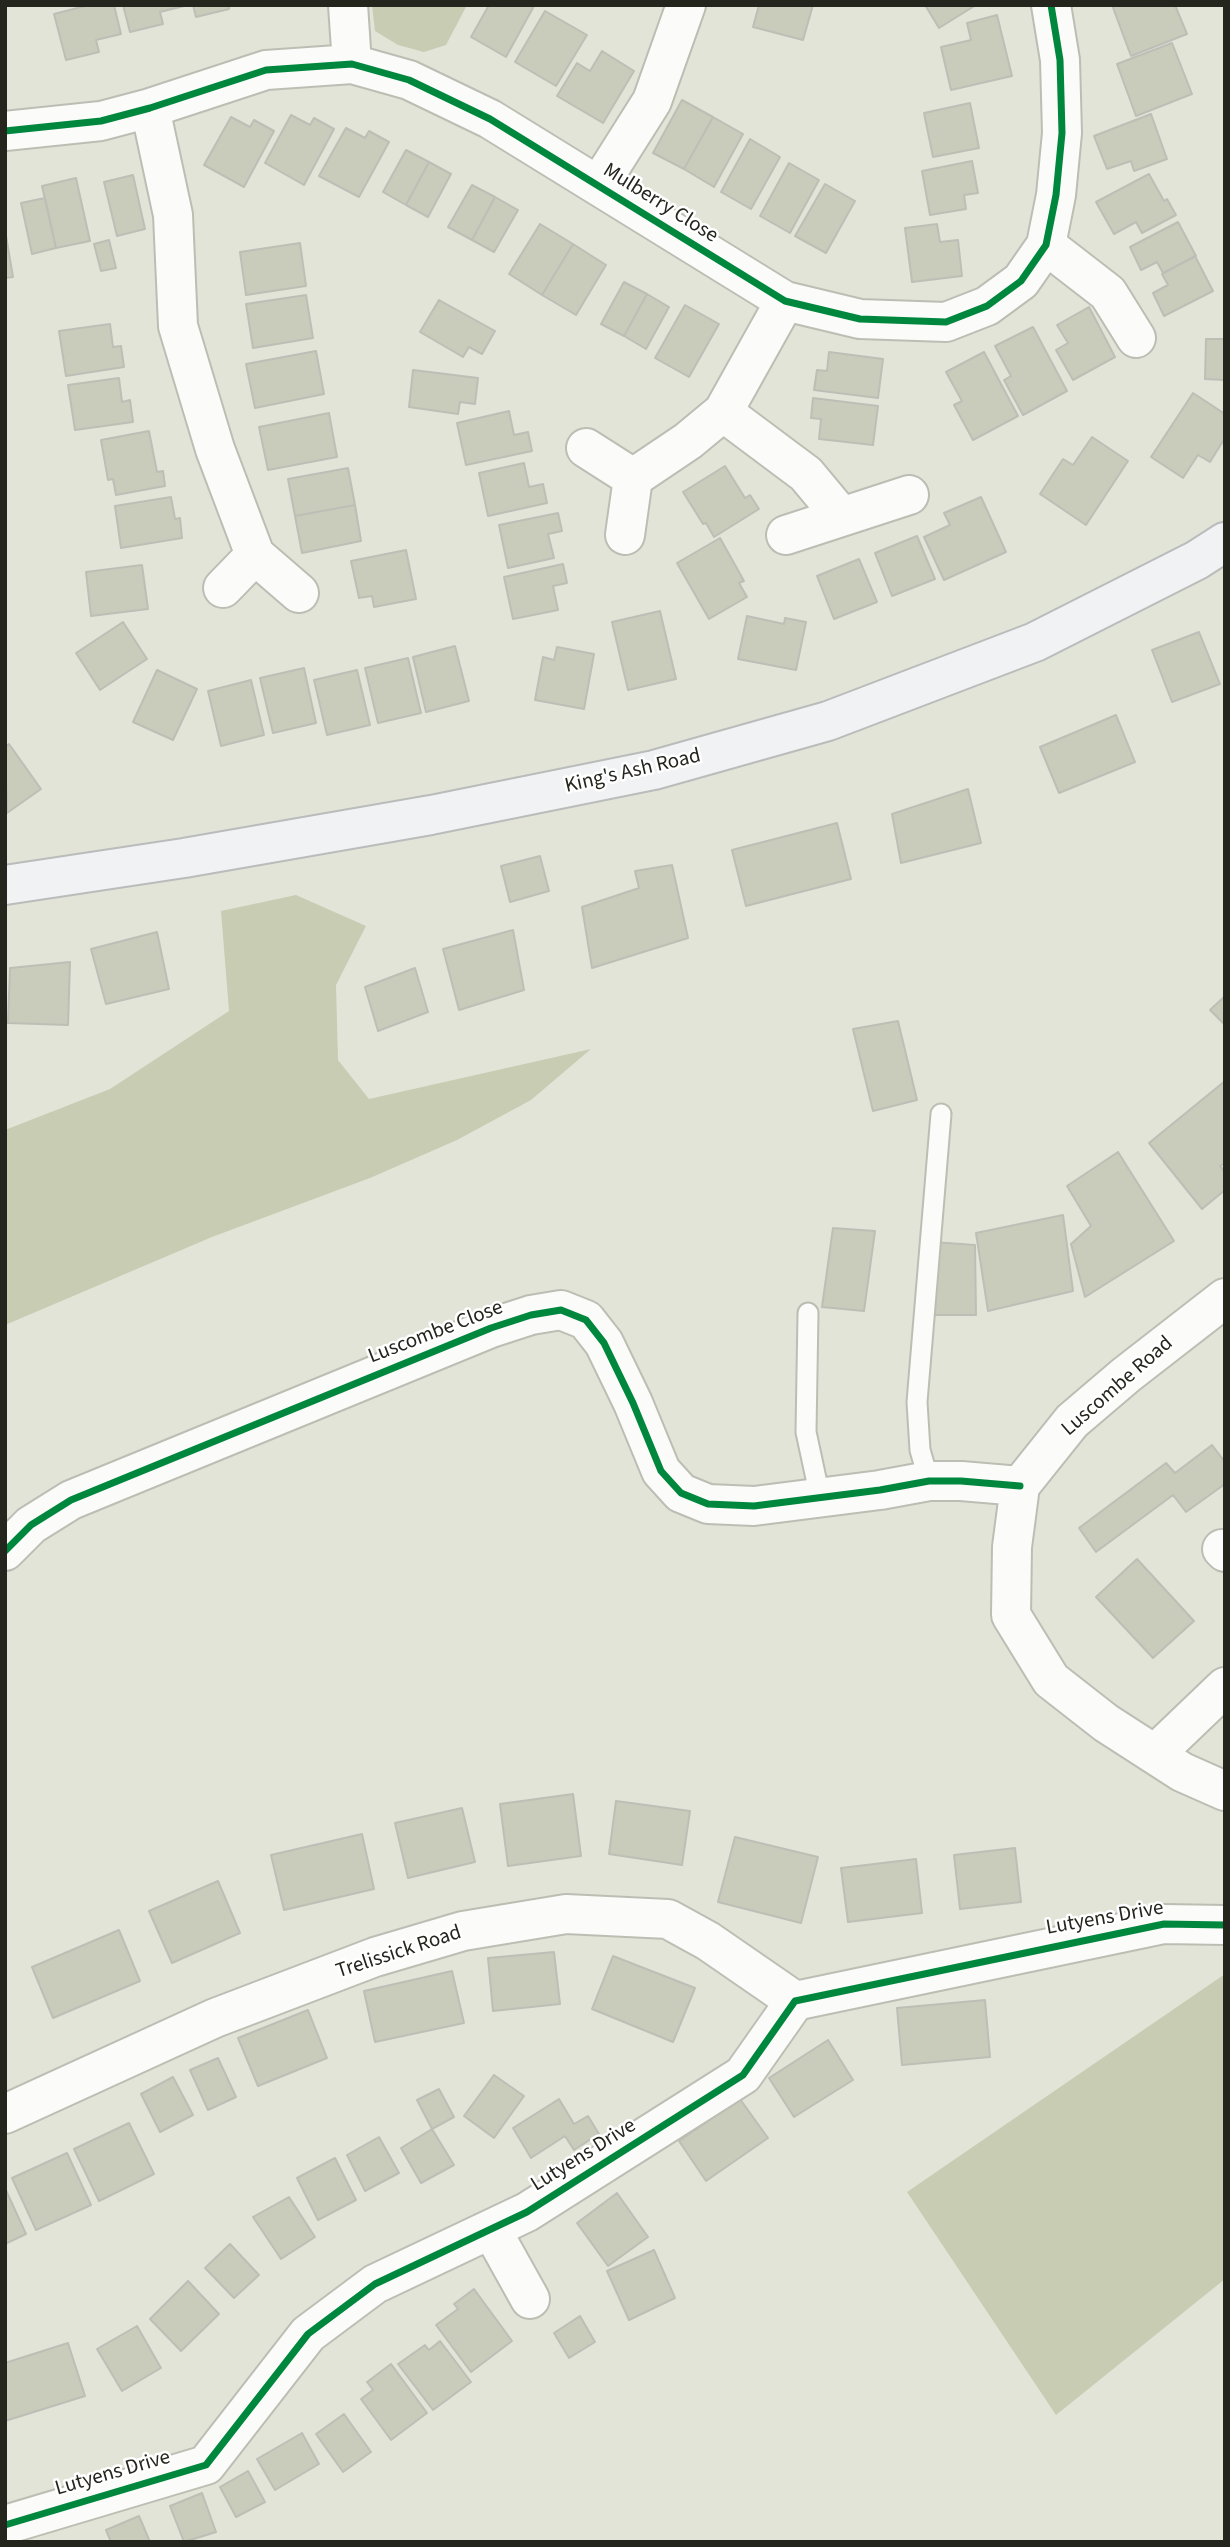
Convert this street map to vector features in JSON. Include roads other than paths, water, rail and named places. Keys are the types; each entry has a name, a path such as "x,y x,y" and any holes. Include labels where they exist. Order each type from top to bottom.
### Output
{"highway":[{"name":"King's Ash Road","path":"5,884 184,859 431,815 654,770 828,720 1035,642 1197,560 1225,542"}],"street":[{"path":"348,5 352,64"},
{"name":"Mulberry Close","path":"600,185 652,101 686,5"},
{"name":"Mulberry Close","path":"5,131 101,121 266,70 352,64 409,80 491,119 785,300 860,319 946,322 987,306 1021,282 1046,245 1056,195 1062,133 1060,60 1051,5"},
{"path":"150,108 173,215 178,326 215,449 255,555 299,593"},
{"path":"1046,245 1108,293 1136,338"},
{"path":"625,535 633,478 688,441 723,412 785,300"},
{"path":"723,412 806,474 841,516"},
{"path":"586,448 633,478"},
{"path":"786,535 909,495"},
{"path":"223,588 255,555"},
{"name":"Luscombe Road","path":"1020,1486 1072,1421 1225,1298"},
{"name":"Luscombe Close","path":"5,1551 31,1525 71,1500 491,1328 531,1315 561,1310 586,1320 604,1343 634,1403 661,1471 681,1493 708,1504 754,1506 929,1481 1020,1486"},
{"path":"1020,1486 1012,1547 1011,1615 1051,1680 1106,1723 1182,1772 1225,1791"},
{"path":"1155,1754 1225,1687"},
{"name":"Trelissick Road","path":"5,2114 215,2018 375,1957 463,1931 566,1914 668,1919 708,1941 795,2001"},
{"name":"Lutyens Drive","path":"5,2525 206,2465 308,2334 375,2284 527,2212 743,2075 795,2001 1164,1924 1225,1925"},
{"path":"491,2229 530,2299"}],"lane":[{"path":"929,1481 920,1450 918,1402 941,1114"},
{"path":"808,1313 806,1432 820,1497"}]}
